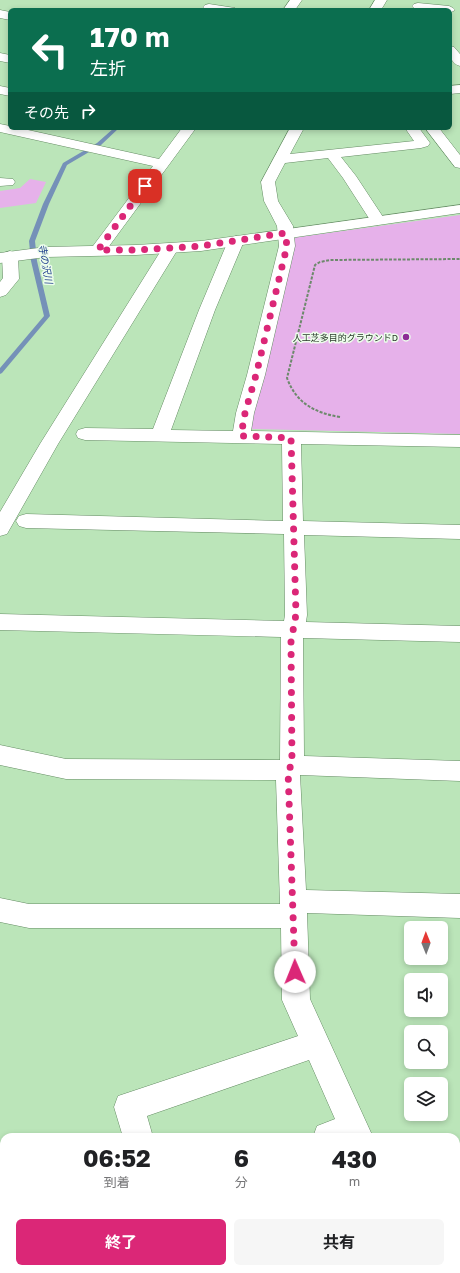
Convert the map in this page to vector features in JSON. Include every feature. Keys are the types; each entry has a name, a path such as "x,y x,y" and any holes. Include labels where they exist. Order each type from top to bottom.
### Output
{"street":[{"path":"419,5 438,8"},
{"path":"452,52 460,62"},
{"path":"9,130 162,164"},
{"path":"98,250 162,164 182,130"},
{"path":"241,436 245,413 256,375 287,246 285,226 271,201 268,182 282,159 296,130"},
{"path":"282,159 421,144 422,143 413,130"},
{"path":"434,130 460,164"},
{"path":"332,154 349,176 377,220"},
{"path":"0,292 11,279 10,256 46,252 170,249 236,241 460,208"},
{"path":"160,435 236,241"},
{"path":"0,529 49,444 170,249"},
{"path":"85,434 460,441"},
{"path":"291,438 296,614 291,642 290,768 296,1000 315,1044 347,1133"},
{"path":"26,521 460,532"},
{"path":"0,622 460,634"},
{"path":"0,755 66,768 460,770"},
{"path":"0,910 29,916 460,906"},
{"path":"137,1133 129,1107 315,1044"}],"path":[{"path":"341,417 322,413 298,400 292,392 287,378 315,265 320,262 330,260 460,259"}],"shaded area":[{"path":"30,179 46,182 36,203 0,208 0,191 20,188"},
{"path":"460,215 460,434 249,429 292,238"}],"waterway":[{"name":"寺の沢川","path":"0,372 47,316 34,261 32,241 46,204 65,164 99,144 115,130"}],"place":[{"name":"人工芝多目的グラウンドD","path":"406,337"}],"route":[{"path":"145,186 98,250 170,249 201,246 285,233 287,246 256,375 245,413 241,436 291,438 296,614 291,642 292,765 288,770 295,972"}]}
